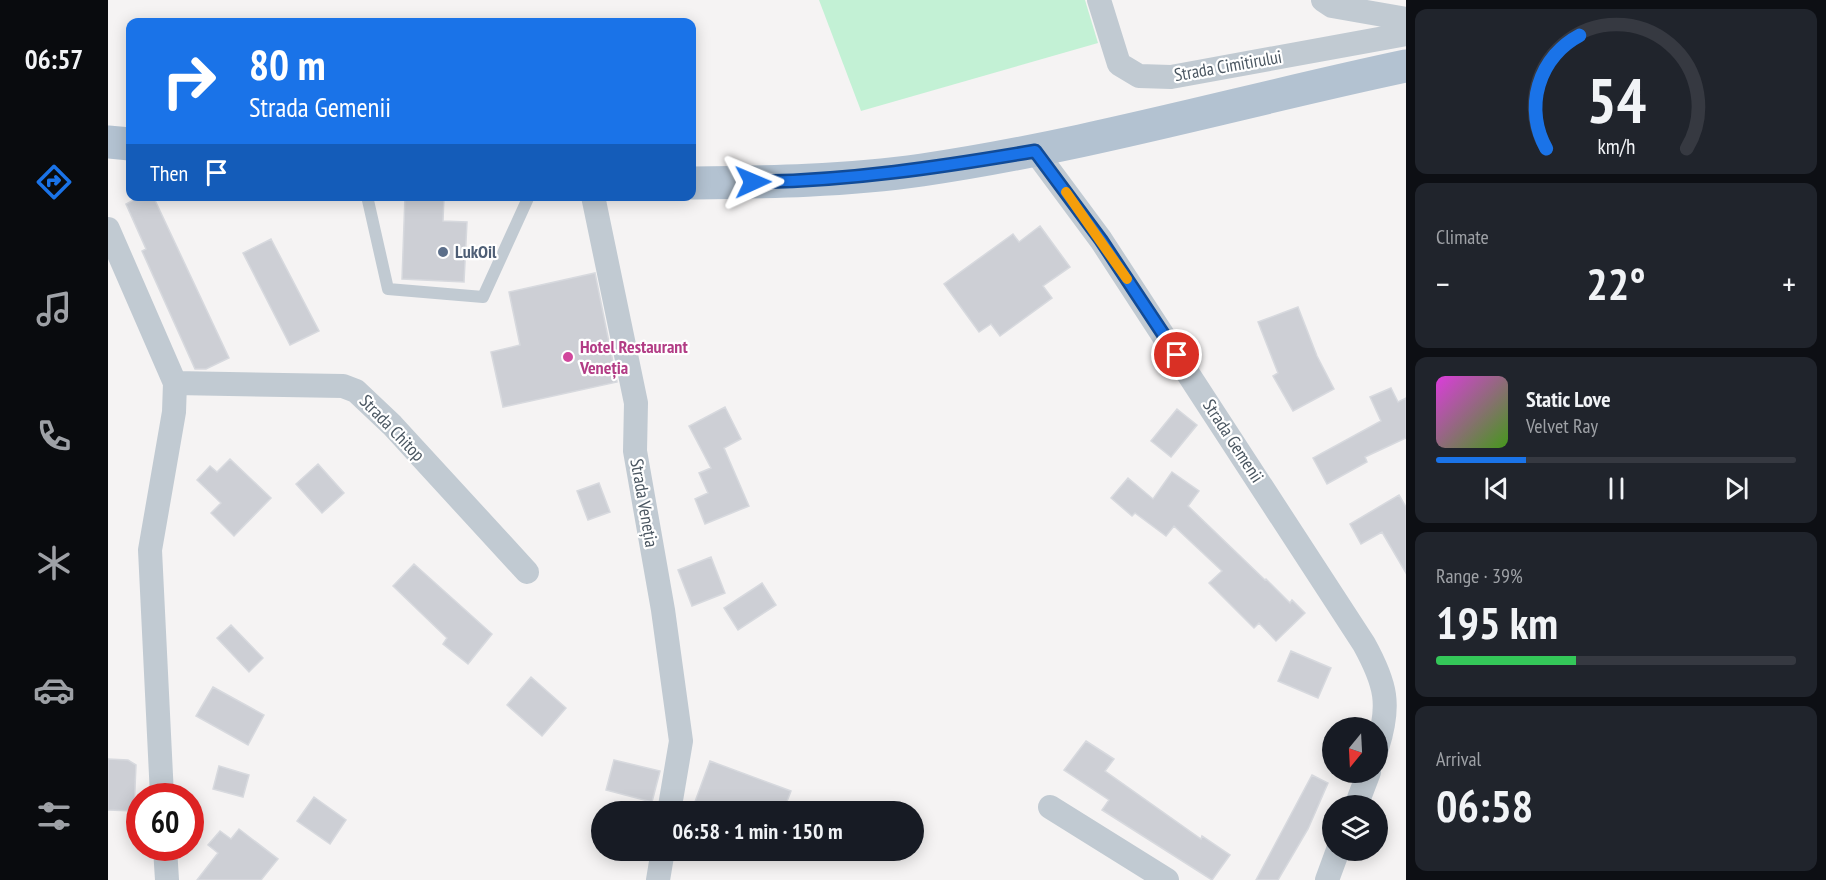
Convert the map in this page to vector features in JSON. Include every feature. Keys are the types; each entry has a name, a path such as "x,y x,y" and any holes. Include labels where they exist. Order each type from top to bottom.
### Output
{"main road":[{"path":"696,183 795,182 921,170 1035,151 1406,66"},
{"path":"108,142 126,144"}],"street":[{"name":"Strada Cimitirului","path":"1099,0 1119,64 1139,76 1171,77 1406,34"},
{"path":"1323,0 1332,6 1406,19"},
{"name":"Strada Gemenii","path":"1035,151 1101,240 1365,644 1385,688 1386,705 1383,717"},
{"name":"Strada Veneția","path":"594,201 636,403 636,451 663,610 681,741 671,801"},
{"path":"108,229 175,383 174,412 150,550 161,783"},
{"name":"Strada Chitop","path":"175,383 343,386 356,391 392,425 527,572"},
{"path":"1050,807 1167,880"},
{"path":"166,861 167,880"},
{"path":"658,880 661,861"},
{"path":"1327,880 1334,861"}],"lane":[{"path":"368,201 388,289 483,297 526,201"}],"green space":[{"path":"819,0 1085,0 1098,43 861,111"}],"building":[{"path":"132,201 155,201 229,358 206,369 195,369 142,251 146,249 126,204"},
{"path":"405,201 444,201 443,221 467,222 464,282 402,279"},
{"path":"1040,226 1070,267 1043,286 1052,298 1000,336 991,324 979,332 944,284 1013,234 1019,242"},
{"path":"271,239 319,331 290,345 243,253"},
{"path":"595,273 617,382 503,407 491,352 520,345 509,292"},
{"path":"1298,307 1317,356 1334,389 1293,411 1273,376 1278,373 1258,322"},
{"path":"1391,388 1398,402 1406,398 1406,438 1365,457 1367,462 1327,484 1313,458 1381,421 1370,397"},
{"path":"725,407 741,439 724,448 749,506 705,524 695,499 708,493 699,473 711,468 689,426"},
{"path":"1177,409 1197,425 1171,457 1151,441"},
{"path":"230,459 271,498 234,536 211,513 221,503 197,480 210,466 217,472"},
{"path":"318,464 344,493 322,513 296,484"},
{"path":"1172,472 1199,491 1188,506 1290,603 1292,600 1305,613 1276,641 1259,623 1254,628 1209,583 1222,571 1174,526 1166,536 1135,513 1132,516 1111,498 1128,478 1153,499"},
{"path":"599,483 610,512 588,520 577,491"},
{"path":"1399,495 1406,507 1406,573 1382,532 1361,544 1350,524"},
{"path":"711,557 725,593 692,606 678,570"},
{"path":"414,564 492,634 468,664 443,644 447,638 393,586"},
{"path":"762,583 776,605 738,630 724,608"},
{"path":"231,625 263,658 249,672 217,638"},
{"path":"1291,651 1331,668 1318,698 1278,681"},
{"path":"531,677 566,708 542,736 507,705"},
{"path":"213,687 264,715 248,745 196,716"},
{"path":"1086,741 1114,759 1105,771 1201,839 1202,836 1230,855 1212,880 1102,810 1109,800 1064,770"},
{"path":"108,759 128,760 136,765 135,783 126,783 126,811 108,810"},
{"path":"614,760 660,771 652,801 606,790"},
{"path":"710,761 791,791 787,801 695,801"},
{"path":"219,766 249,775 243,797 213,789"},
{"path":"1312,775 1322,780 1322,783 1328,783 1308,829 1278,880 1256,880"},
{"path":"314,797 346,820 330,844 297,821"},
{"path":"239,829 278,859 261,880 197,880 218,853 208,845 220,831 231,839"}],"slow traffic":[{"path":"1066,192 1127,279"}],"place":[{"name":"LukOil","path":"443,252"},
{"name":"Hotel Restaurant Veneția","path":"568,357"}],"route":[{"path":"753,182 795,182 921,170 1035,151 1101,240 1177,355"}]}
